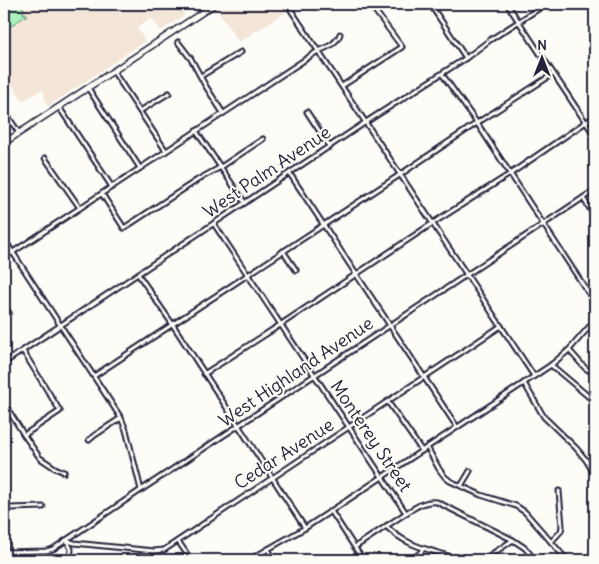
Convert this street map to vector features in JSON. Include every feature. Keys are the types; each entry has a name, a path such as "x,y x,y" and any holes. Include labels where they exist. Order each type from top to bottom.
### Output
{"main road":[{"path":"4,143 215,4"}],"street":[{"path":"287,4 402,174 534,376"},
{"path":"342,86 402,47 370,4"},
{"path":"430,4 466,58"},
{"path":"506,4 595,136"},
{"name":"West Palm Avenue","path":"4,363 546,4"},
{"path":"4,258 318,51 332,44 340,34"},
{"path":"178,42 188,54 223,113"},
{"path":"200,76 241,52"},
{"path":"113,71 166,151"},
{"path":"442,74 595,303"},
{"path":"94,376 553,74"},
{"path":"88,88 140,168"},
{"path":"140,112 169,93"},
{"path":"4,105 7,115 19,132"},
{"path":"59,107 112,187"},
{"path":"307,112 330,147"},
{"path":"204,374 595,117"},
{"path":"196,131 246,203"},
{"path":"102,194 124,228 199,178 221,167 264,139"},
{"path":"45,158 80,208"},
{"path":"290,174 457,427"},
{"name":"West Highland Avenue","path":"5,552 50,550 595,190"},
{"path":"583,198 595,217"},
{"name":"Monterey Street","path":"214,224 406,513 425,502 437,502 513,540 535,560"},
{"path":"4,239 121,418 141,490"},
{"path":"284,251 296,270"},
{"path":"138,274 305,528"},
{"path":"4,306 9,313"},
{"path":"249,560 305,528 551,365 569,350 595,320"},
{"name":"Cedar Avenue","path":"66,540 74,543 154,551 164,550 501,326"},
{"path":"22,350 60,412 24,435"},
{"path":"569,350 585,368 595,374"},
{"path":"551,365 595,402"},
{"path":"524,383 544,416 576,448 586,460 595,476"},
{"path":"388,402 422,451"},
{"path":"4,403 44,462 64,472"},
{"path":"89,440 121,418"},
{"path":"427,447 445,477 481,495 516,506 525,512 567,560"},
{"path":"462,486 470,471"},
{"path":"4,484 5,552"},
{"path":"551,542 561,531 562,526 559,491"},
{"path":"4,510 43,506"},
{"path":"331,511 363,560"},
{"path":"355,547 406,513"},
{"path":"386,526 403,540 423,549 459,560"},
{"path":"66,540 71,549 70,560"},
{"path":"483,560 513,540"},
{"path":"178,541 191,560"},
{"path":"268,549 274,560"},
{"path":"410,560 423,549"}],"shaded area":[{"path":"4,4 178,4 185,15 161,31 152,18 137,28 145,41 47,107 43,89 23,101 4,72"},
{"path":"227,4 280,4 286,12 239,42 217,10"}],"green space":[{"path":"4,4 20,4 24,9 23,14 26,13 27,15 4,31"}]}
